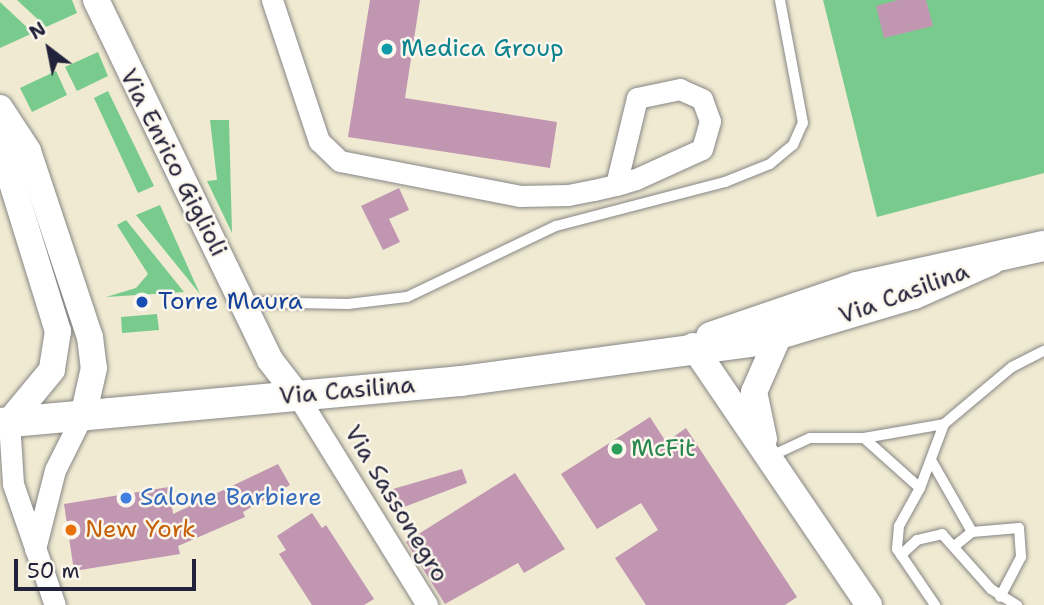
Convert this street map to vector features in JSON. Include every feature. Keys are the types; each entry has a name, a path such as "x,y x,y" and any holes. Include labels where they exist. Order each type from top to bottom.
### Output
{"main road":[{"name":"Via Casilina","path":"693,346 743,323 857,287 990,260 1044,246"},
{"name":"Via Casilina","path":"5,423 84,412 461,381 779,335 914,294 990,260"}],"street":[{"name":"Via Enrico Giglioli","path":"96,0 270,360 297,395"},
{"path":"272,0 319,141 335,159 530,198 615,185 702,149 710,121 702,99 680,89 637,98 615,185"},
{"path":"0,108 28,151 90,337 94,368 84,412 50,482 35,551"},
{"path":"0,144 58,331 52,370 5,423 8,462 35,551 55,605"},
{"path":"769,458 754,392 779,335"},
{"path":"693,346 869,605"},
{"name":"Via Sassonegro","path":"297,395 427,605"}],"lane":[{"path":"242,302 397,300 548,229 725,182 770,163 793,145 803,123 780,0"},
{"path":"769,458 800,440 864,438 944,424 1012,368 1044,351"},
{"path":"935,605 901,555 899,526 920,488 944,424"},
{"path":"864,438 920,488"},
{"path":"931,460 972,532"},
{"path":"957,544 972,532 1007,524 1023,533 1016,570 1000,597"},
{"path":"901,555 926,535 942,534 957,544 1000,597 1017,605"}],"green space":[{"path":"17,0 72,0 77,13 46,27"},
{"path":"823,0 1044,0 1044,173 877,217"},
{"path":"0,2 33,33 0,48"},
{"path":"98,52 108,76 77,91 65,67"},
{"path":"56,71 67,95 32,112 20,88"},
{"path":"108,91 154,186 138,193 94,98"},
{"path":"210,120 229,120 232,233 207,181 217,180"},
{"path":"160,205 200,294 136,215"},
{"path":"126,220 184,292 106,297 136,288 148,274 117,225"},
{"path":"157,314 159,330 122,333 121,317"}],"building":[{"name":"Medica Group","path":"370,0 420,0 405,98 557,122 550,168 348,137"},
{"path":"898,0 926,0 933,26 884,38 876,6"},
{"path":"399,188 409,210 389,219 400,242 383,250 361,206"},
{"path":"650,417 666,442 686,428 797,597 785,605 646,605 615,558 658,530 641,503 597,529 561,474"},
{"path":"278,464 290,485 243,512 245,517 178,546 180,554 74,571 64,504 169,487 173,514"},
{"path":"462,469 467,483 391,512 386,491"},
{"path":"515,473 565,549 524,573 518,563 445,604 406,542"},
{"path":"312,513 322,528 326,525 374,599 364,605 312,605 279,554 286,550 277,536"}],"place":[{"name":"Medica Group","path":"387,49"},
{"name":"Torre Maura","path":"142,302"},
{"name":"McFit","path":"617,449"},
{"name":"Salone Barbiere","path":"126,498"},
{"name":"New York","path":"71,530"}]}
